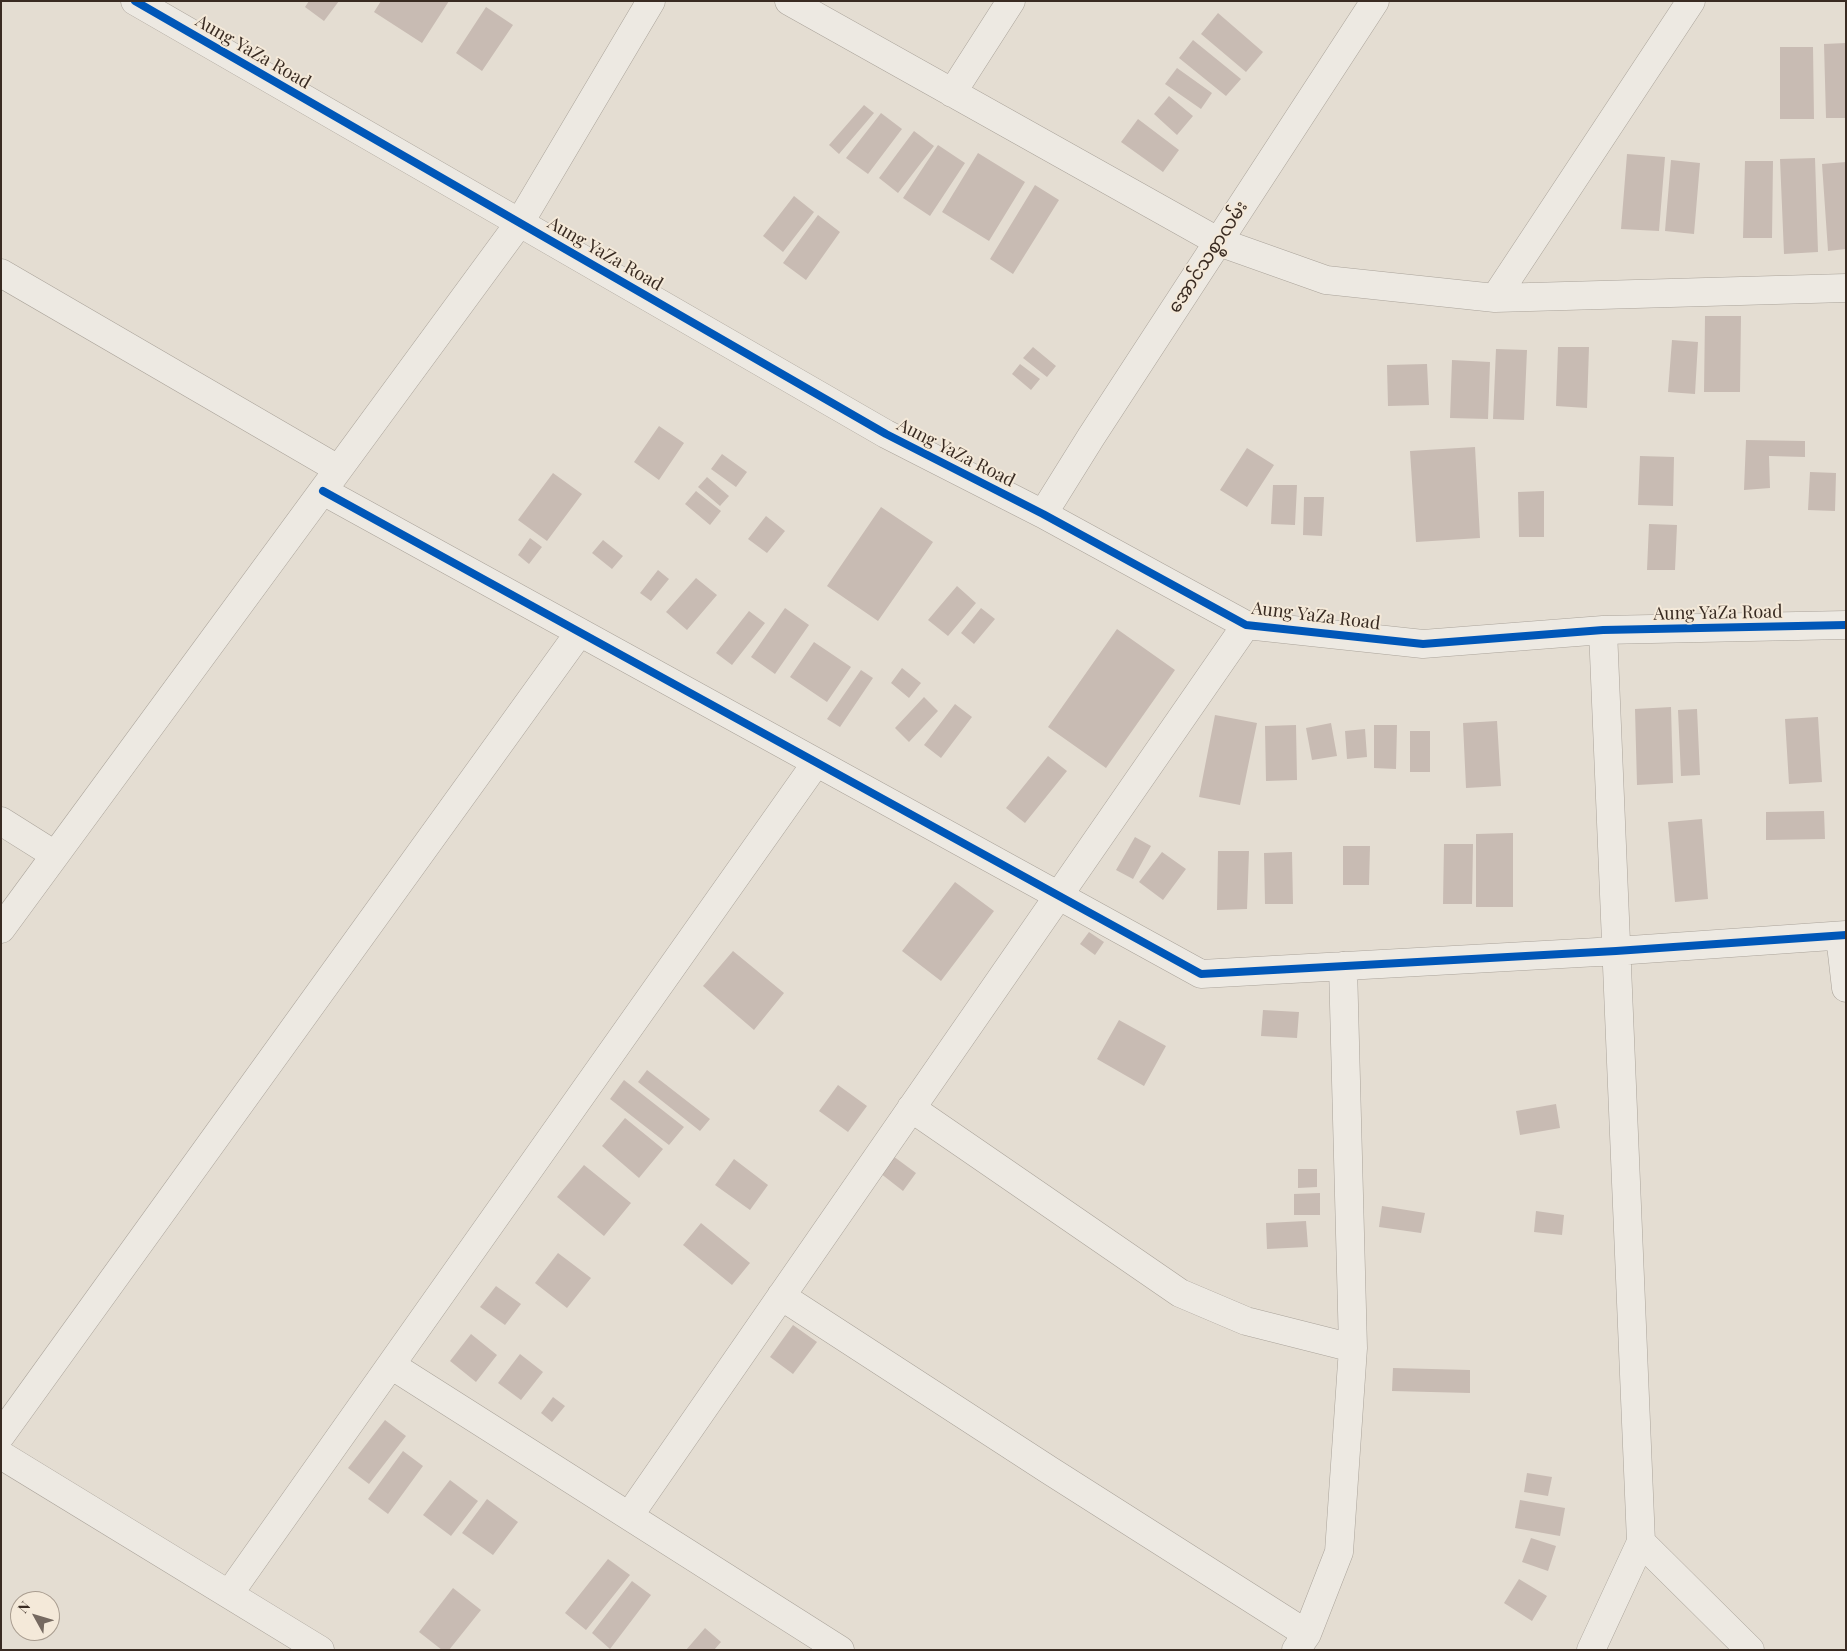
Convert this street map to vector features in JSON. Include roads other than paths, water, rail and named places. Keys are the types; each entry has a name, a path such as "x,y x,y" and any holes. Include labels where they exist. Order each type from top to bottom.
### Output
{"street":[{"name":"Aung YaZa Road","path":"135,1 886,434 1043,514 1246,625 1423,644 1603,630 1846,624"},
{"path":"1,929 520,222 651,1"},
{"path":"789,1 1219,242 1326,280 1495,298 1846,288"},
{"path":"952,93 1011,1"},
{"name":"အောင်သစ္စာလမ်း","path":"1043,514 1091,437 1375,1"},
{"path":"1495,298 1691,1"},
{"path":"1,273 338,469"},
{"path":"323,491 1201,974 1616,951 1843,935 1846,988"},
{"path":"629,1516 1246,625"},
{"path":"1591,1650 1641,1542 1603,630"},
{"path":"1,1435 579,633"},
{"path":"229,1594 816,763"},
{"path":"1,821 55,855"},
{"path":"780,1296 1049,1470 1301,1642 1339,1552 1353,1348 1343,966"},
{"path":"911,1108 1180,1293 1246,1321 1353,1348"},
{"path":"391,1365 840,1650"},
{"path":"1,1455 320,1650"},
{"path":"1641,1542 1750,1650"}]}
